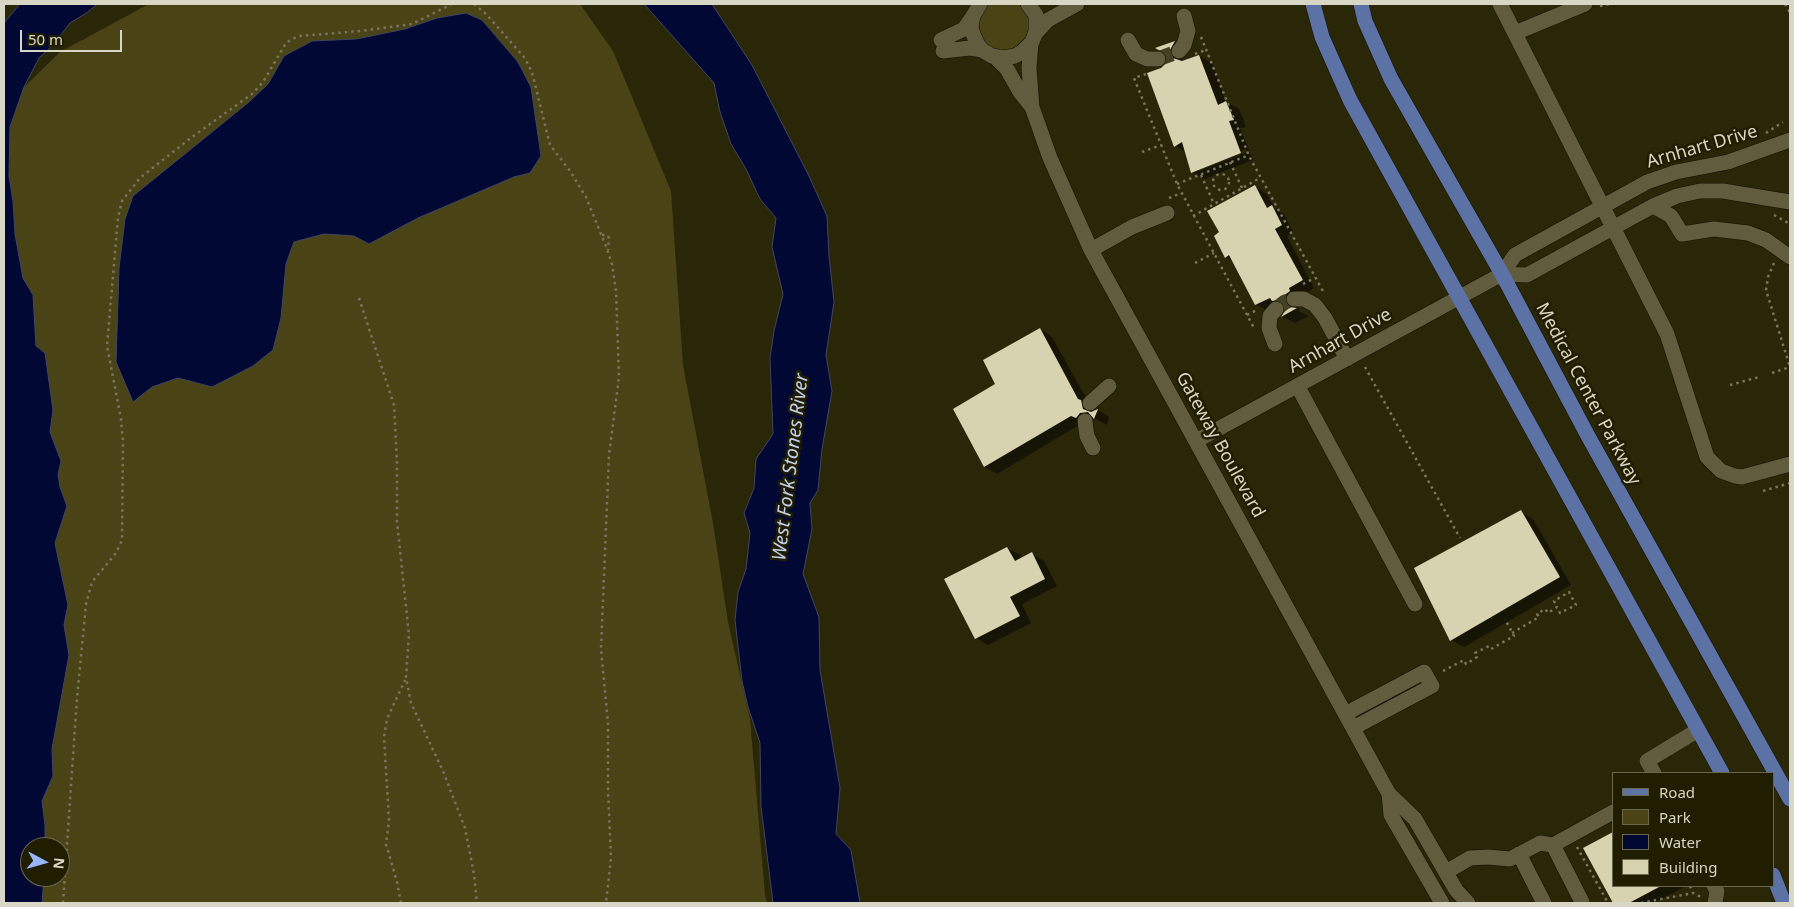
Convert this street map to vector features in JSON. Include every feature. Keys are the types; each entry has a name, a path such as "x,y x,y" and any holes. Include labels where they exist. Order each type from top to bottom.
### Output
{"main road":[{"path":"1313,4 1322,37 1350,100 1721,772"},
{"name":"Medical Center Parkway","path":"1360,4 1365,22 1391,79 1502,274 1588,436 1790,799"},
{"path":"1774,878 1784,903"}],"street":[{"path":"1028,4 1036,15 1029,68 1032,107"},
{"path":"978,7 964,29 942,46 970,48 1003,58 1015,56 1022,52 1048,20 1077,4"},
{"path":"1500,4 1667,334 1704,449 1711,462 1727,474 1742,477 1790,464"},
{"path":"1515,34 1585,4"},
{"path":"978,7 971,27 978,45 1007,69 1020,92 1032,107"},
{"path":"1183,54 1188,31 1184,16"},
{"path":"1128,40 1136,54 1155,65"},
{"name":"Gateway Boulevard","path":"1032,107 1050,158 1091,250 1345,714 1389,794 1415,819 1456,890 1468,903"},
{"name":"Arnhart Drive","path":"1196,441 1502,274 1515,255 1646,182 1665,175 1728,162 1790,140"},
{"name":"Arnhart Drive","path":"1502,274 1527,275 1653,206 1677,196 1713,190 1790,202"},
{"path":"1653,206 1671,216 1682,234 1714,229 1734,230 1766,240 1790,256"},
{"path":"1091,250 1132,227 1167,213"},
{"path":"1294,299 1304,299 1315,305 1325,318 1347,359"},
{"path":"1276,309 1270,316 1269,328 1276,344"},
{"path":"1090,403 1110,386"},
{"path":"1298,387 1415,604"},
{"path":"1086,420 1087,436 1093,448"},
{"path":"1345,714 1424,672 1432,686 1353,728"},
{"path":"1653,772 1647,760 1698,730"},
{"name":"Gateway Boulevard","path":"1389,794 1391,815 1442,903"},
{"path":"1446,872 1470,858 1510,859 1540,843 1554,845 1612,813"},
{"path":"1554,845 1581,903"},
{"path":"1519,854 1544,903"},
{"path":"1715,887 1717,891 1715,903"}],"path":[{"path":"63,903 77,698 86,604 92,582 116,553 122,540 123,442 121,419 107,346 118,217 122,201 140,178 192,137 252,94 263,82 286,44 292,38 378,30 412,24 452,4"},
{"path":"474,4 486,14 524,57 532,72 550,145 579,185 602,235 612,264 616,291 619,377 609,455 601,649 608,723 611,858 606,903"},
{"path":"1600,6 1611,4"},
{"path":"1785,4 1790,13"},
{"path":"1200,36 1260,178 1327,299"},
{"path":"1183,54 1206,50"},
{"path":"1155,65 1134,78 1177,184 1256,330"},
{"path":"1762,135 1783,122"},
{"path":"1142,152 1161,145"},
{"path":"1177,184 1249,155"},
{"path":"1230,162 1242,188"},
{"path":"1215,169 1218,174"},
{"path":"1218,174 1225,174 1228,179 1229,184 1225,189 1219,190 1214,186 1213,179 1218,174"},
{"path":"1201,175 1214,204"},
{"path":"1228,179 1236,176"},
{"path":"1193,216 1260,178"},
{"path":"1207,189 1214,186"},
{"path":"1225,189 1229,196"},
{"path":"602,235 607,235 609,238 608,252"},
{"path":"1195,263 1214,253"},
{"path":"1772,373 1790,367 1766,290 1768,277 1774,262"},
{"path":"359,298 394,405 397,461 397,522 409,635 406,678 411,703 443,771 465,828 474,874 477,903"},
{"path":"1365,367 1460,538"},
{"path":"1730,386 1758,377"},
{"path":"1763,491 1790,483"},
{"path":"1569,592 1576,605 1560,613 1557,608 1554,601 1569,592"},
{"path":"1512,633 1539,617 1537,614 1545,609 1548,613 1557,608"},
{"path":"1443,671 1464,660 1466,664 1477,657 1475,653 1489,646 1491,649 1514,636 1505,619"},
{"path":"400,903 397,882 386,844 388,820 384,736 386,719 406,678"},
{"path":"1575,844 1608,903"},
{"path":"1641,903 1693,893 1690,887"}],"green space":[{"path":"149,4 580,4 613,51 671,191 683,365 713,523 728,622 750,719 767,903 4,903 4,107 60,52"},
{"path":"990,4 1019,4 1028,15 1030,23 1026,39 1012,50 995,50 988,46 978,31 978,22 986,7"}],"water":[{"path":"20,4 97,4 70,23 53,45 39,58 24,87 10,127 9,176 15,234 23,278 33,295 36,346 45,353 53,410 50,432 61,461 58,475 67,506 55,543 68,605 64,625 69,655 52,749 53,776 42,801 45,837 20,837 20,887 43,887 42,903 4,903 4,23"},
{"name":"West Fork Stones River","path":"644,4 712,4 752,65 808,174 827,216 834,302 826,355 832,391 822,449 818,490 810,503 812,529 803,574 819,617 820,670 840,788 836,834 851,850 860,903 773,903 761,807 760,743 742,681 735,620 738,592 746,569 750,533 744,513 754,488 756,459 773,434 770,358 783,294 772,247 776,218 760,199 746,169 731,144 720,112 714,83"},
{"path":"466,13 482,20 518,62 531,87 541,156 530,173 514,177 418,218 369,244 354,236 324,234 294,242 286,264 281,318 273,350 253,366 212,387 178,378 152,387 133,402 116,362 119,268 125,219 133,196 249,102 268,84 284,56 312,41 356,39 405,29 437,18"}],"building":[{"path":"1175,41 1170,50 1173,58 1182,61 1199,55 1218,105 1226,101 1234,120 1229,121 1241,153 1191,173 1182,142 1174,147 1147,73 1161,68 1166,63 1166,54 1155,48"},
{"path":"1255,185 1267,208 1272,205 1282,225 1275,229 1303,280 1289,288 1290,291 1286,294 1285,299 1289,307 1297,308 1281,317 1285,311 1285,306 1278,300 1272,301 1270,298 1255,305 1229,255 1225,258 1214,236 1219,232 1207,211"},
{"path":"1040,328 1078,399 1081,400 1083,409 1091,412 1098,409 1094,419 1088,412 1080,413 1076,418 1071,416 984,467 953,409 995,384 983,360"},
{"path":"1521,510 1560,577 1450,641 1414,568"},
{"path":"1007,547 1015,561 1032,552 1045,579 1010,597 1020,616 975,639 944,579"},
{"path":"1612,833 1612,887 1659,887 1629,903 1613,903 1583,848"}],"tunnel":[{"path":"1158,59 1179,51"},
{"path":"1276,309 1285,302 1294,299"}]}
